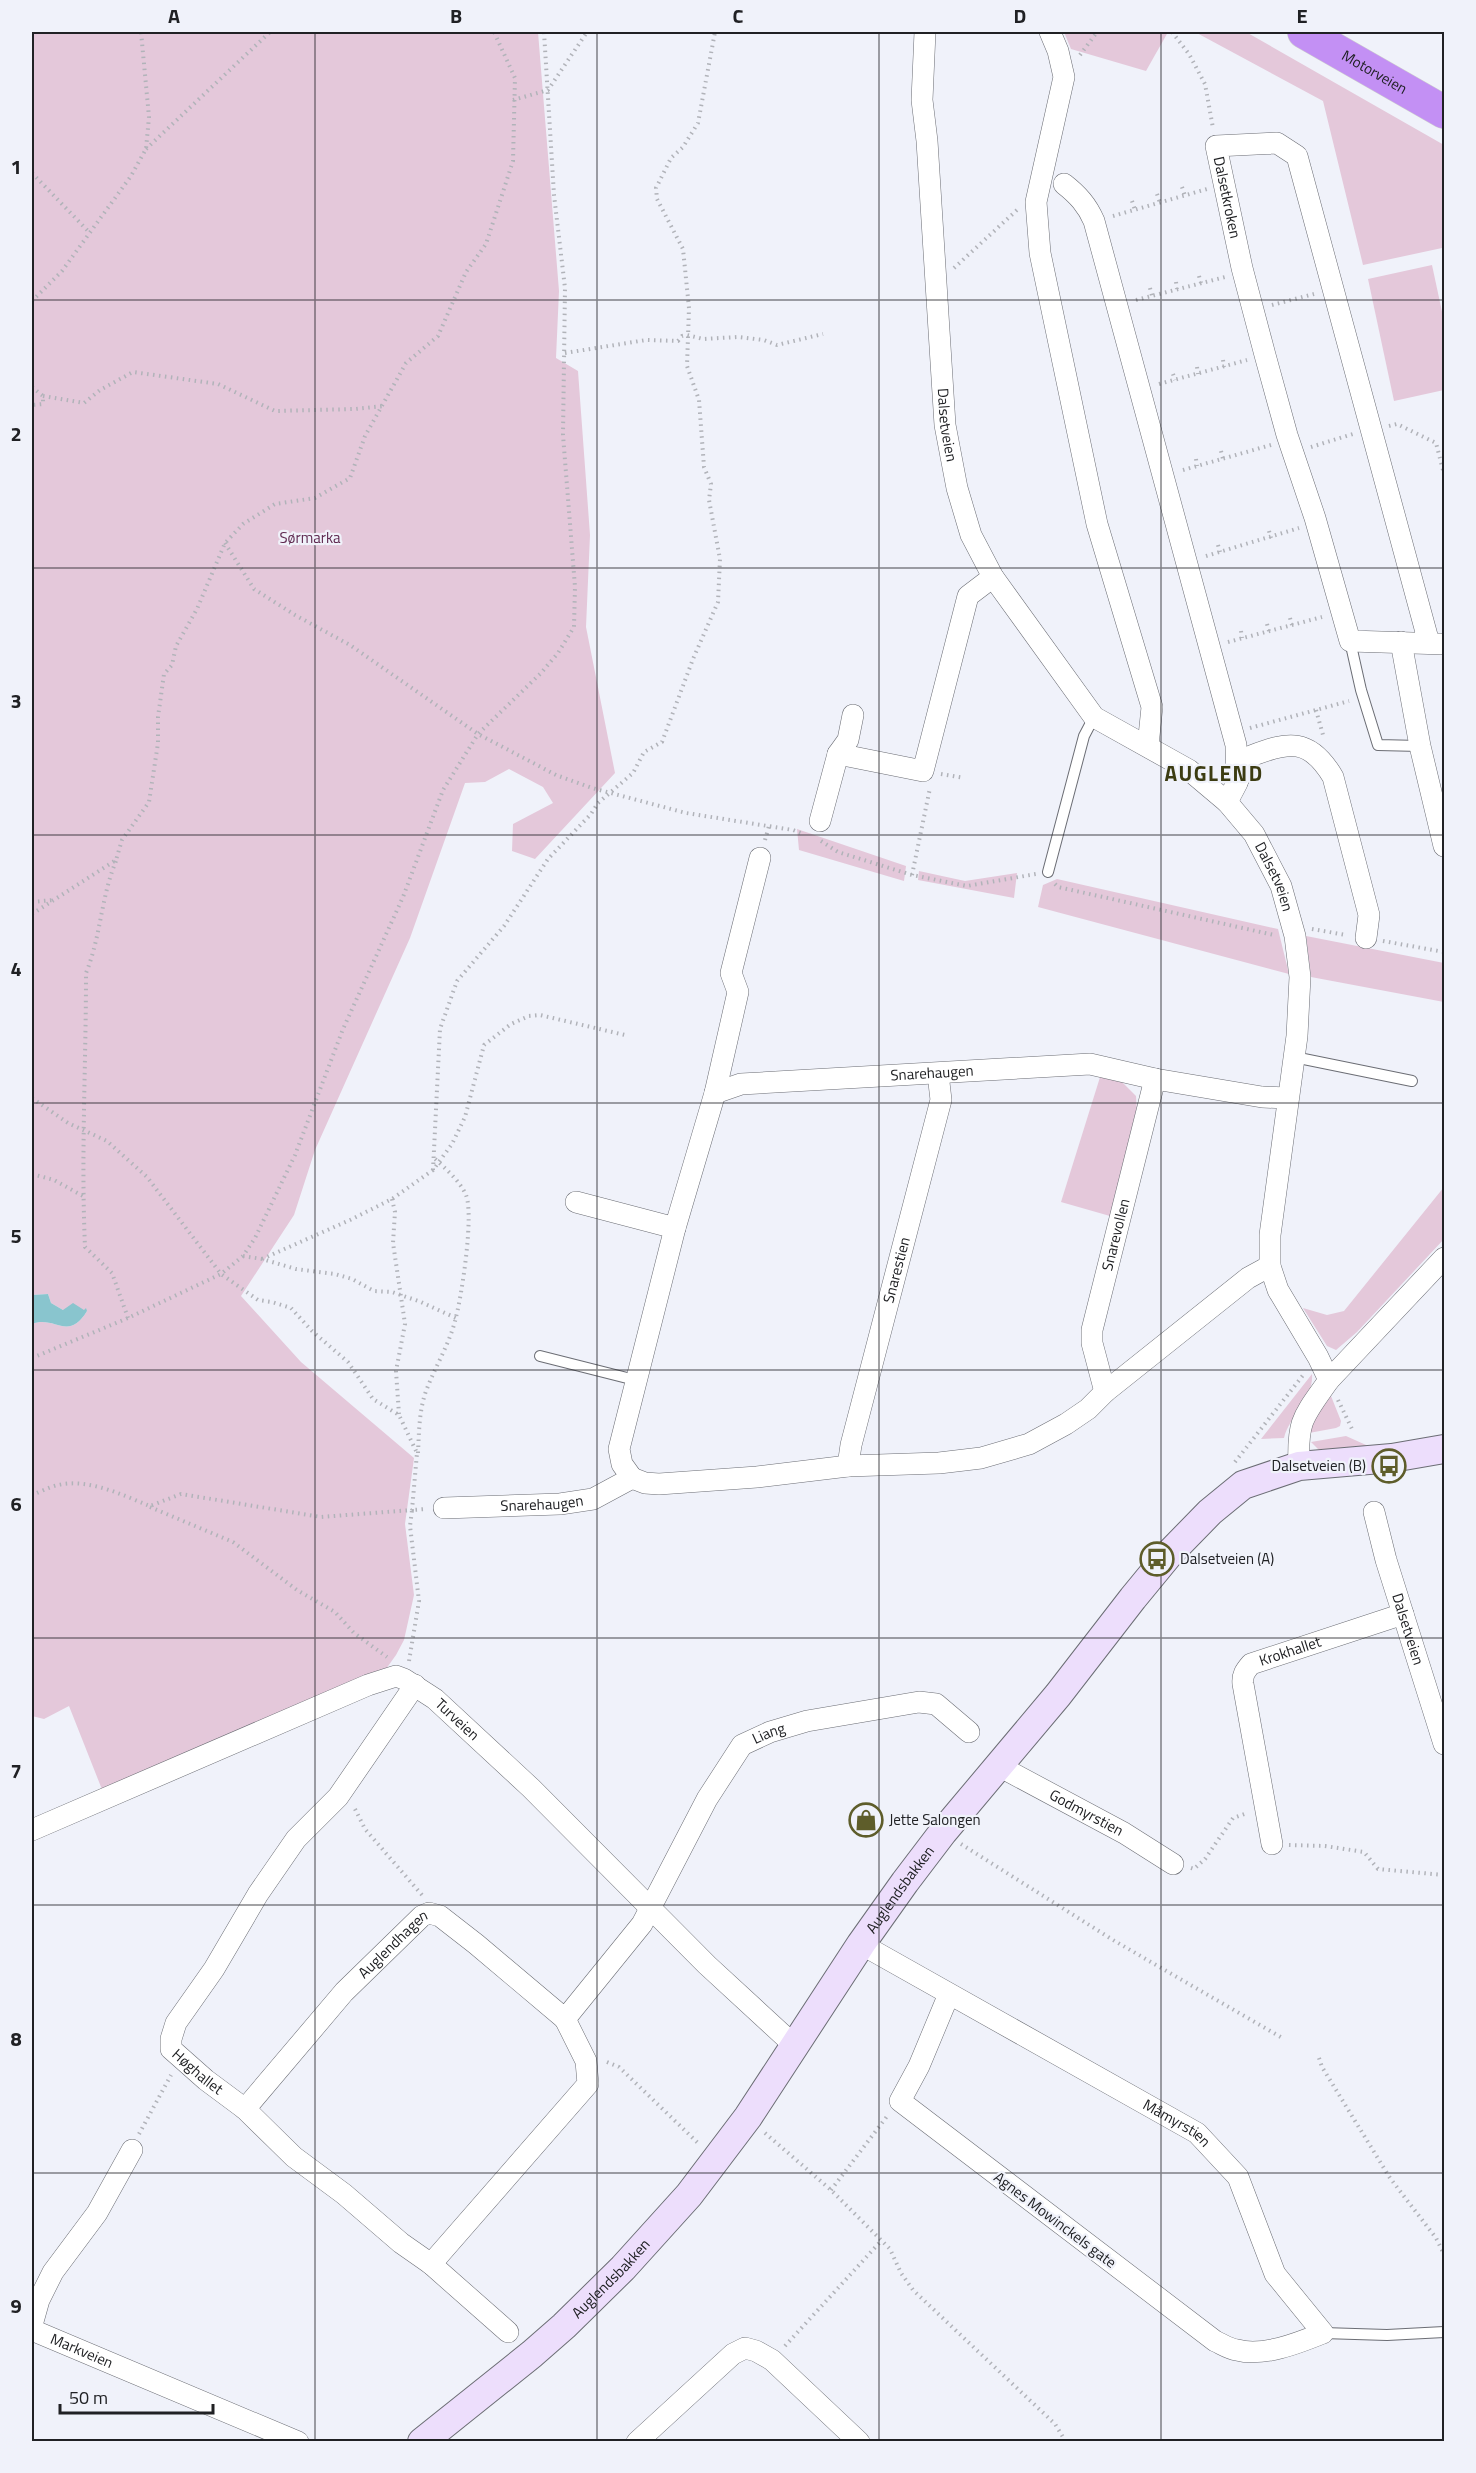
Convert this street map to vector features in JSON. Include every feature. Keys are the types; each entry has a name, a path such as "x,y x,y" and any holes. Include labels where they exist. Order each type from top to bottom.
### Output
{"highway":[{"name":"Motorveien","path":"1304,32 1444,112"}],"street":[{"name":"Dalsetveien","path":"924,32 921,100 927,141 945,425 957,488 971,535 993,577 1094,717 1189,770 1227,802 1254,834 1281,886 1293,929 1300,977 1294,1057 1270,1235 1270,1266 1278,1290 1329,1380"},
{"path":"1050,32 1058,51 1064,77 1036,202 1040,253 1097,524 1152,707 1148,746"},
{"name":"Dalsetkroken","path":"1350,641 1265,355 1242,268 1216,147 1277,143 1298,156 1370,430 1437,643"},
{"path":"1064,184 1077,194 1094,221 1115,306 1236,745 1237,783"},
{"path":"838,754 922,771 968,596 993,577"},
{"path":"1350,641 1437,643"},
{"path":"1401,642 1420,746 1444,846"},
{"path":"815,832 838,754 848,740 853,715"},
{"path":"1227,802 1251,756 1278,745 1303,747 1322,758 1332,777 1369,915 1366,939"},
{"path":"760,858 731,973 738,992 715,1093 675,1228 619,1449 622,1464 632,1478 645,1483 659,1484 757,1477 848,1466 939,1462 981,1458 1029,1444 1066,1424 1088,1408 1248,1278 1270,1266"},
{"name":"Snarehaugen","path":"715,1093 741,1084 1090,1064 1155,1079 1262,1097 1287,1098"},
{"name":"Snarestien","path":"848,1466 941,1100 938,1074"},
{"name":"Snarevollen","path":"1105,1392 1093,1349 1092,1330 1155,1079"},
{"path":"576,1202 675,1228"},
{"path":"1299,1466 1298,1440 1301,1420 1329,1380 1444,1258"},
{"name":"Auglendsbakken","path":"422,2442 532,2354 623,2268 689,2195 748,2117 861,1944 943,1832 1058,1695 1170,1553 1210,1512 1243,1485 1299,1466 1392,1458 1444,1449"},
{"name":"Snarehaugen","path":"444,1508 560,1504 593,1499 632,1478"},
{"name":"Dalsetveien","path":"1374,1512 1444,1744"},
{"name":"Krokhallet","path":"1272,1844 1242,1677 1251,1664 1403,1614"},
{"path":"32,1830 388,1677 410,1682"},
{"name":"Høghallet","path":"410,1682 338,1797 296,1839 254,1901 214,1969 176,2023 171,2039 171,2049 245,2109 294,2157 344,2194 401,2243 431,2264 508,2332"},
{"name":"Turveien","path":"410,1682 435,1699 531,1788 707,1965 795,2047"},
{"name":"Liang","path":"652,1908 672,1863 707,1799 742,1745 770,1732 807,1721 919,1702 936,1704 969,1732"},
{"name":"Godmyrstien","path":"1001,1762 1010,1772 1124,1833 1173,1864"},
{"path":"565,2019 642,1924 652,1908"},
{"name":"Auglendhagen","path":"245,2109 344,1992 380,1955 429,1912 440,1916 565,2019 583,2054 588,2069 588,2084 431,2264"},
{"name":"Måmyrstien","path":"861,1944 1197,2133 1238,2177 1275,2274 1323,2333"},
{"path":"900,2101 919,2066 949,1994"},
{"name":"Agnes Mowinckels gate","path":"900,2101 1215,2341 1235,2350 1249,2353 1290,2346 1323,2333"},
{"path":"32,2325 39,2300 53,2272 97,2213 132,2150"},
{"name":"Markveien","path":"32,2330 298,2442"},
{"path":"637,2442 733,2354 745,2348 772,2360 859,2442"}],"lane":[{"path":"1350,641 1361,690 1378,745 1420,746"},
{"path":"1048,872 1084,736 1094,717"},
{"path":"1294,1057 1413,1081"},
{"path":"540,1356 635,1380"},
{"path":"1323,2333 1387,2335 1444,2332"}],"path":[{"path":"141,32 149,117 146,149"},
{"path":"32,301 62,271 131,176 146,149 270,32"},
{"path":"128,1318 112,1273 85,1247 83,1196 86,973 96,949 107,881 123,840 149,802 158,743 158,717 164,674 172,665 176,646 197,609 225,543 243,524 275,504 315,498 350,478 365,436 384,406 406,363 438,336 466,272 486,244 513,161 515,78 494,32"},
{"path":"32,1358 128,1318 221,1274 243,1256 255,1238 295,1155 344,1029 404,897 442,790 478,734 542,673 558,653 573,627 575,587 563,435 565,288 554,195 544,32"},
{"path":"513,100 548,90 587,32"},
{"path":"433,1170 440,1029 457,981 504,926 548,859 591,814 598,803 633,773 644,752 662,742 718,602 720,559 708,500 711,484 704,467 699,400 687,366 689,308 683,249 657,199 656,188 672,158 683,147 698,123 714,32"},
{"path":"1172,32 1189,54 1205,84 1216,147"},
{"path":"32,173 90,233"},
{"path":"1182,187 1185,196"},
{"path":"1094,221 1210,189"},
{"path":"1157,194 1160,203"},
{"path":"1132,201 1135,210"},
{"path":"937,284 1026,203 1036,202"},
{"path":"1115,306 1231,275"},
{"path":"1199,276 1202,283"},
{"path":"1176,282 1177,289"},
{"path":"1150,288 1152,296"},
{"path":"565,353 646,340 678,341 682,336 687,335 703,339 738,337 764,340 777,345 823,334"},
{"path":"1139,390 1254,358"},
{"path":"1222,360 1224,367"},
{"path":"1197,368 1198,374"},
{"path":"32,387 43,396 84,403 100,390 133,372 218,384 275,411 384,406"},
{"path":"1173,374 1174,380"},
{"path":"32,405 43,404 43,396"},
{"path":"1370,430 1397,424 1436,443 1444,474"},
{"path":"1162,476 1247,450 1275,444"},
{"path":"1221,451 1223,459"},
{"path":"1196,459 1197,466"},
{"path":"1185,561 1221,552 1244,542 1296,530"},
{"path":"1269,531 1271,537"},
{"path":"225,543 254,589 350,645 478,734 555,775 610,793 686,813 815,832 838,852 912,875 967,886 1048,872 1058,887 1280,937 1293,929"},
{"path":"1218,544 1221,552"},
{"path":"1208,647 1322,617"},
{"path":"1290,618 1292,625"},
{"path":"1267,624 1269,631"},
{"path":"1241,631 1242,638"},
{"path":"1232,733 1348,702"},
{"path":"912,875 931,784 922,771"},
{"path":"32,914 116,860"},
{"path":"32,902 54,900"},
{"path":"262,1259 350,1220 392,1198 433,1170 452,1144 465,1117 484,1045 498,1032 529,1016 540,1015 625,1035"},
{"path":"32,1098 85,1132 107,1141 147,1177 221,1274 258,1300 291,1308 312,1331 348,1362 373,1399 399,1415"},
{"path":"410,1682 419,1601 410,1527 420,1419 425,1394 441,1360 456,1318 469,1206 461,1186 433,1157"},
{"path":"32,1174 54,1180 83,1196"},
{"path":"392,1198 395,1212 393,1243 405,1323 396,1371 399,1415 417,1453"},
{"path":"243,1256 296,1269 335,1274 352,1279 374,1291 402,1296 456,1318"},
{"path":"1228,1469 1318,1357"},
{"path":"1329,1380 1353,1431"},
{"path":"32,1495 59,1485 79,1484 110,1490 233,1542 297,1590 335,1612 354,1633 393,1662 410,1682"},
{"path":"150,1506 181,1494 321,1517 444,1508"},
{"path":"358,1767 355,1812 365,1829 440,1916"},
{"path":"1173,1864 1194,1869 1205,1859 1233,1818 1265,1808"},
{"path":"943,1832 1113,1940 1284,2039"},
{"path":"1272,1844 1364,1852 1378,1869 1444,1875"},
{"path":"583,2054 619,2067 706,2151"},
{"path":"132,2150 181,2058"},
{"path":"1319,2058 1322,2067 1390,2178 1436,2238 1444,2254"},
{"path":"831,2190 900,2101"},
{"path":"748,2117 831,2190 890,2249 901,2273 913,2290 1055,2424 1066,2442"},
{"path":"772,2360 881,2241"}],"green space":[{"name":"Sørmarka","path":"32,32 538,32 559,291 556,358 578,371 590,535 586,627 615,773 535,859 512,851 513,824 553,803 543,787 509,769 485,782 465,783 410,938 315,1150 294,1215 241,1296 301,1362 414,1458 405,1524 414,1595 404,1640 386,1669 103,1792 69,1706 44,1719 32,1716 32,1324 40,1322 61,1326 74,1325 87,1311 63,1310 51,1303 48,1294 32,1295"},
{"path":"1064,32 1168,32 1146,71 1071,49"},
{"path":"1195,32 1246,32 1444,145 1444,244 1442,248 1363,265 1323,101"},
{"path":"1432,265 1444,321 1444,390 1394,401 1368,279"},
{"path":"797,829 906,866 904,881 799,850"},
{"path":"919,871 965,881 1017,873 1014,898 918,880"},
{"path":"1057,879 1278,929 1289,974 1038,907 1043,885"},
{"path":"1306,936 1444,963 1444,1002 1311,977"},
{"path":"1101,1074 1121,1081 1136,1096 1137,1114 1110,1216 1061,1202"},
{"path":"1444,1187 1444,1239 1357,1332 1336,1350 1327,1346 1303,1308 1327,1315 1344,1311"},
{"path":"1312,1374 1312,1383 1306,1399 1284,1438 1261,1439"},
{"path":"1331,1396 1341,1421 1340,1426 1309,1433 1313,1420"},
{"path":"1346,1436 1375,1449 1322,1453 1311,1442"}],"water":[{"path":"48,1294 51,1303 63,1310 73,1303 84,1310 86,1308 87,1311 74,1325 61,1326 40,1322 32,1324 32,1295"}],"place":[{"name":"Dalsetveien (B)","path":"1389,1466"},
{"name":"Dalsetveien (A)","path":"1157,1559"},
{"name":"Jette Salongen","path":"866,1820"}],"district":[{"name":"AUGLEND","path":"1214,774"}]}
